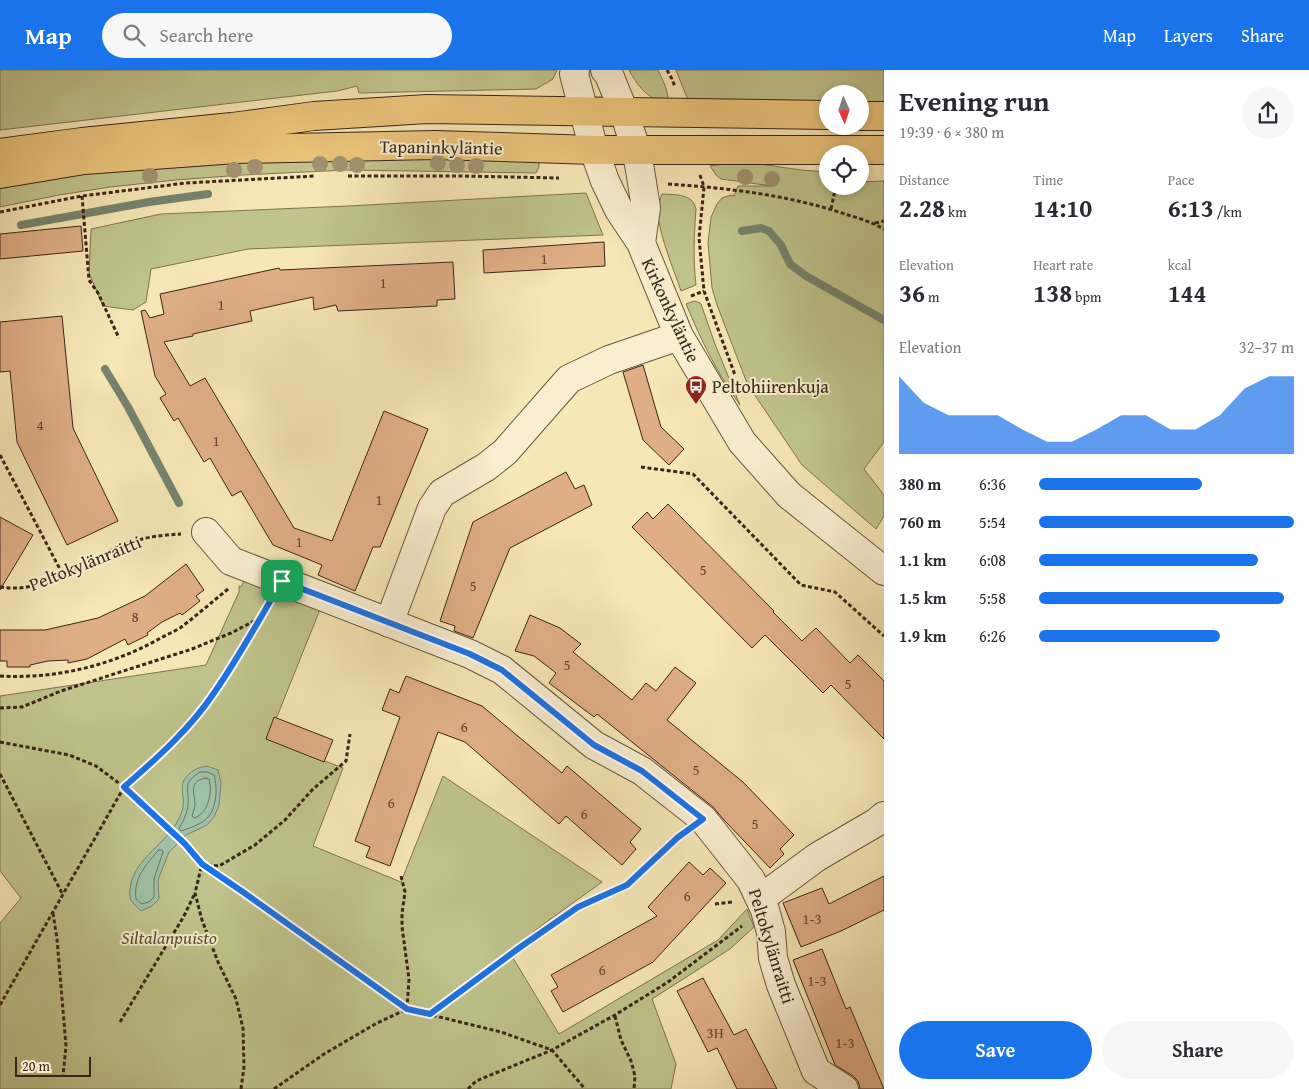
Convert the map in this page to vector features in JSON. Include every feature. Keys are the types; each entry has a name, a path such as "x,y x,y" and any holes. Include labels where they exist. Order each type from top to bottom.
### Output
{"main road":[{"name":"Tapaninkyläntie","path":"0,153 314,116 427,109 819,116"},
{"path":"869,116 884,116"},
{"name":"Tapaninkyläntie","path":"0,174 84,160 236,149 434,144 594,150 884,150"}],"street":[{"name":"Kirkonkyläntie","path":"575,70 574,74 583,112 605,181 619,210 640,243 679,336 742,442 789,495 884,571"},
{"name":"Kirkonkyläntie","path":"605,70 609,75 624,112 636,149 646,208 640,243"},
{"path":"389,623 432,508 442,493 486,467 505,452 569,378 609,360 679,336"},
{"name":"Peltokylänraitti","path":"206,532 232,561 470,654 502,670 594,745 642,771 703,819 751,880 763,904 771,932 773,958 781,984 816,1071 844,1089"},
{"path":"763,904 817,857 884,816"}],"path":[{"path":"0,212 82,196 186,183 318,176"},
{"path":"346,176 559,178"},
{"path":"738,380 704,291 699,238 704,187 747,191 831,209 884,229"},
{"path":"831,209 834,195"},
{"path":"82,196 89,280 98,292 119,338"},
{"path":"874,224 884,221"},
{"path":"0,455 63,575"},
{"path":"641,467 693,474 801,585 835,592 884,636"},
{"name":"Peltokylänraitti","path":"0,588 12,589 37,586 128,543 155,536 206,532"},
{"path":"0,676 18,677 55,674 86,668 116,659 148,645 178,628 232,586 242,565"},
{"path":"0,1005 124,787 166,750 214,694 282,581"},
{"path":"0,708 22,707 61,691 192,649 261,617"},
{"path":"202,864 219,866 255,846 285,820 313,789 346,761 350,734"},
{"path":"0,742 69,755 96,766 124,787 185,844 202,864 407,1009 501,1032 552,1050 585,1089"},
{"path":"0,774 63,895"},
{"path":"430,1014 578,907 627,885 677,838 703,819"},
{"path":"120,1022 184,916 195,893 202,864"},
{"path":"401,876 405,892 402,928 409,979 407,1009"},
{"path":"195,893 202,920 239,1009 243,1028 244,1066 241,1089"},
{"path":"468,1089 476,1081 552,1050 615,1016 668,982 745,924 763,904"},
{"path":"53,912 66,1046 63,1076"},
{"path":"274,1089 324,1054 377,1023 407,1009"},
{"path":"615,1016 621,1040 631,1061 635,1076 634,1089"}],"green space":[{"path":"0,70 557,70 553,79 536,89 359,93 357,86 337,91 0,130"},
{"path":"629,70 658,70 667,90 668,104 654,99 644,92"},
{"path":"676,70 884,70 884,104 869,104 869,85 819,85 819,104 690,105"},
{"path":"420,159 539,161 539,167 536,173 347,170 242,175 110,187 0,207 0,188 128,168 215,162"},
{"path":"746,162 819,171 819,195 869,195 869,182 884,181 884,442 864,469 884,495 884,516 876,529 802,465 747,383 712,288 708,243 711,217 722,198 734,196 738,186 772,186 721,179 710,166"},
{"path":"586,193 603,235 248,249 151,269 146,302 133,310 103,306 89,273 91,229 161,214"},
{"path":"662,194 687,197 696,209 694,266 696,285 681,291 666,250 658,218"},
{"path":"694,301 701,304 740,405 717,368 686,304"},
{"name":"Siltalanpuisto","path":"246,577 321,607 268,739 343,768 313,846 401,882 443,776 602,882 534,931 513,958 559,1034 718,940 747,909 754,927 730,949 652,999 676,1064 671,1089 0,1089 0,923 21,898 0,871 0,696 206,665 239,592 239,586 241,587"}],"water":[{"path":"207,766 218,770 221,783 219,805 214,817 207,825 186,835 169,852 158,880 159,899 152,906 141,911 131,901 130,895 132,879 136,870 170,832 182,813 182,787 184,779 194,770"}],"building":[{"path":"81,226 83,251 0,259 0,234"},
{"path":"604,242 605,266 484,273 483,250"},
{"path":"453,262 455,299 437,300 437,306 338,311 336,305 314,310 313,297 250,311 252,321 164,342 190,386 205,378 294,528 332,541 384,411 428,429 380,547 373,547 355,591 318,575 322,565 273,545 241,491 232,496 210,458 204,462 178,418 174,421 160,398 166,394 155,376 141,311 145,310 150,318 164,314 160,294 279,268 280,270"},
{"path":"62,316 73,428 118,521 67,545 17,442 10,371 0,372 0,322"},
{"path":"643,365 661,427 684,449 669,465 643,440 623,372"},
{"path":"566,472 575,489 584,485 592,505 510,548 473,638 454,631 455,626 440,621 473,522"},
{"path":"668,504 802,641 816,628 850,663 858,655 884,681 884,739 831,685 823,693 765,635 752,648 632,527 647,512 653,519"},
{"path":"0,517 33,535 0,590"},
{"path":"186,564 204,590 196,596 200,601 182,615 180,613 162,622 147,633 148,635 128,645 125,639 87,659 68,663 68,660 48,661 30,665 30,667 7,667 7,661 0,661 0,630 45,630 98,618 145,596"},
{"path":"530,615 560,628 581,644 573,652 632,700 646,683 656,691 675,667 696,683 667,720 743,782 794,835 780,849 784,854 770,868 713,807 597,714 594,717 549,683 556,673 534,656 515,651"},
{"path":"406,676 482,706 562,773 567,766 641,829 630,842 636,849 622,865 566,816 559,824 465,742 438,732 390,866 366,857 370,847 355,841 400,717 382,710 390,689 399,693"},
{"path":"274,717 333,740 324,762 266,739"},
{"path":"689,862 703,875 710,868 726,883 653,962 563,1012 551,991 558,987 551,975 657,916 648,907"},
{"path":"884,876 884,910 841,931 801,947 783,903 822,888 829,904"},
{"path":"822,949 846,1009 850,1007 884,1089 860,1089 858,1081 853,1076 835,1065 793,960"},
{"path":"703,978 734,1035 746,1029 777,1089 737,1089 717,1048 708,1052 677,991"}],"waterway":[{"path":"21,225 149,202 208,194"},
{"path":"742,231 761,228 769,231 781,245 790,264 806,276 884,320"},
{"path":"105,369 128,407 179,503"}],"place":[{"name":"Peltohiirenkuja","path":"696,405"}],"route":[{"path":"282,581 470,654 502,670 594,745 642,771 703,819 677,838 627,885 578,907 430,1014 407,1009 202,864 185,844 124,787 166,750 214,694 282,581"}]}
